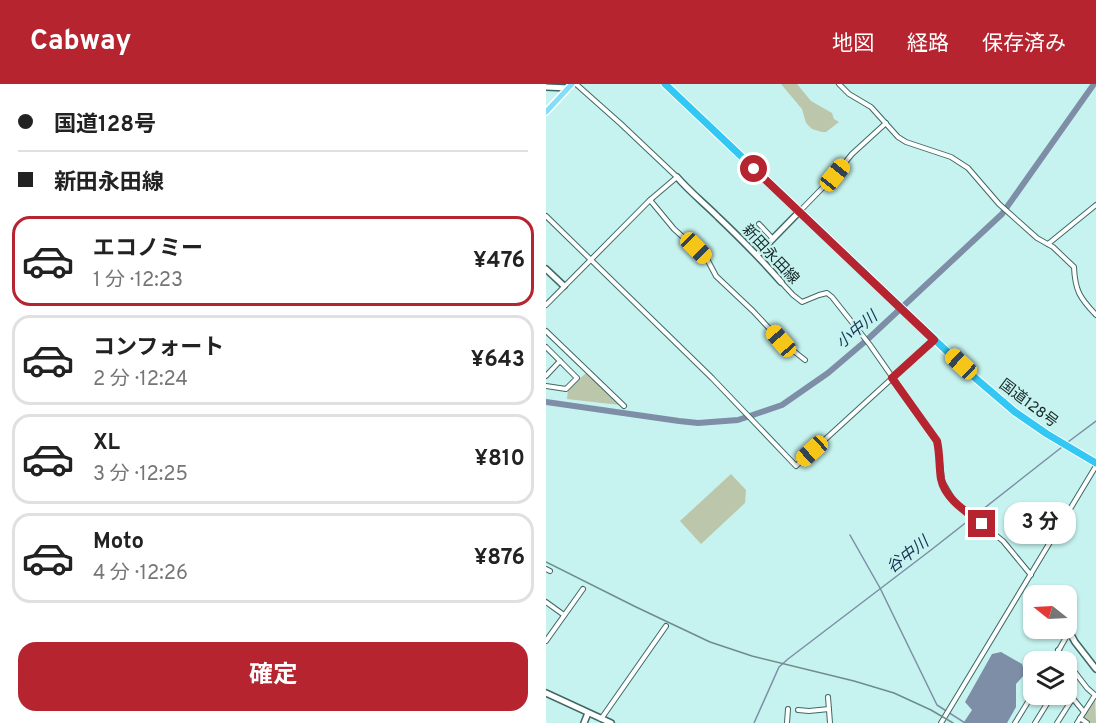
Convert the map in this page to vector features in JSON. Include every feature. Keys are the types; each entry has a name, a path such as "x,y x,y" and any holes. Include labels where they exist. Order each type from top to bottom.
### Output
{"highway":[{"name":"国道128号","path":"665,84 974,377 1016,412 1096,464"}],"main road":[{"path":"546,112 572,85"}],"street":[{"path":"839,84 849,94 872,107 906,142 959,161 968,168 999,204 1074,267 1076,289 1081,299 1096,315"},
{"path":"546,87 572,85"},
{"name":"新田永田線","path":"572,85 638,140 677,177 757,255 793,295 802,302 827,293 832,297 870,345 937,441 942,481 955,503 1003,541 1031,575"},
{"path":"757,255 835,175 852,154 886,123"},
{"path":"546,305 650,200 677,177"},
{"path":"650,200 674,229 707,259 716,276 781,341 806,360"},
{"path":"1048,244 1096,205"},
{"path":"546,216 712,378 796,466 934,340"},
{"path":"759,224 773,239"},
{"path":"546,268 564,286"},
{"path":"546,332 624,406"},
{"path":"546,347 577,378 566,389 546,386"},
{"path":"546,376 560,362"},
{"path":"942,723 1096,464"},
{"path":"546,641 583,589"},
{"path":"546,602 564,615"},
{"path":"601,719 666,627"},
{"path":"1064,639 1058,650 1087,688 1096,696 1078,721 1087,723"},
{"path":"1073,639 1096,669"},
{"path":"546,693 611,723"},
{"path":"828,697 830,723"},
{"path":"1077,703 1084,712"},
{"path":"1015,723 1026,705"},
{"path":"1035,723 1046,705"},
{"path":"1057,723 1069,705"},
{"path":"787,723 788,709"},
{"path":"798,710 829,709"},
{"path":"584,723 588,713"}],"green space":[{"path":"781,84 797,84 811,101 832,113 834,119 839,122 826,132 812,129 806,123 802,109"},
{"path":"586,373 620,405 567,399 568,390"},
{"path":"731,474 746,490 745,503 701,544 680,521"},
{"path":"1095,698 1096,723 1091,723 1083,718"}],"water":[{"path":"1001,652 1022,664 1023,676 1016,684 1016,707 1007,723 965,723 972,710 965,702 992,654"}],"waterway":[{"name":"小中川","path":"546,402 698,423 738,420 782,405 828,373 868,339 1002,214 1094,84"},
{"name":"谷中川","path":"1068,442 1096,421"},
{"name":"谷中川","path":"754,723 779,667 1062,447"},
{"path":"850,535 880,588 937,705 965,723"}],"railway":[{"path":"546,562 710,642 752,656 894,693 953,723"}],"route":[{"path":"754,169 934,340 892,378 937,441 942,481 946,490 955,503 982,524"}]}
